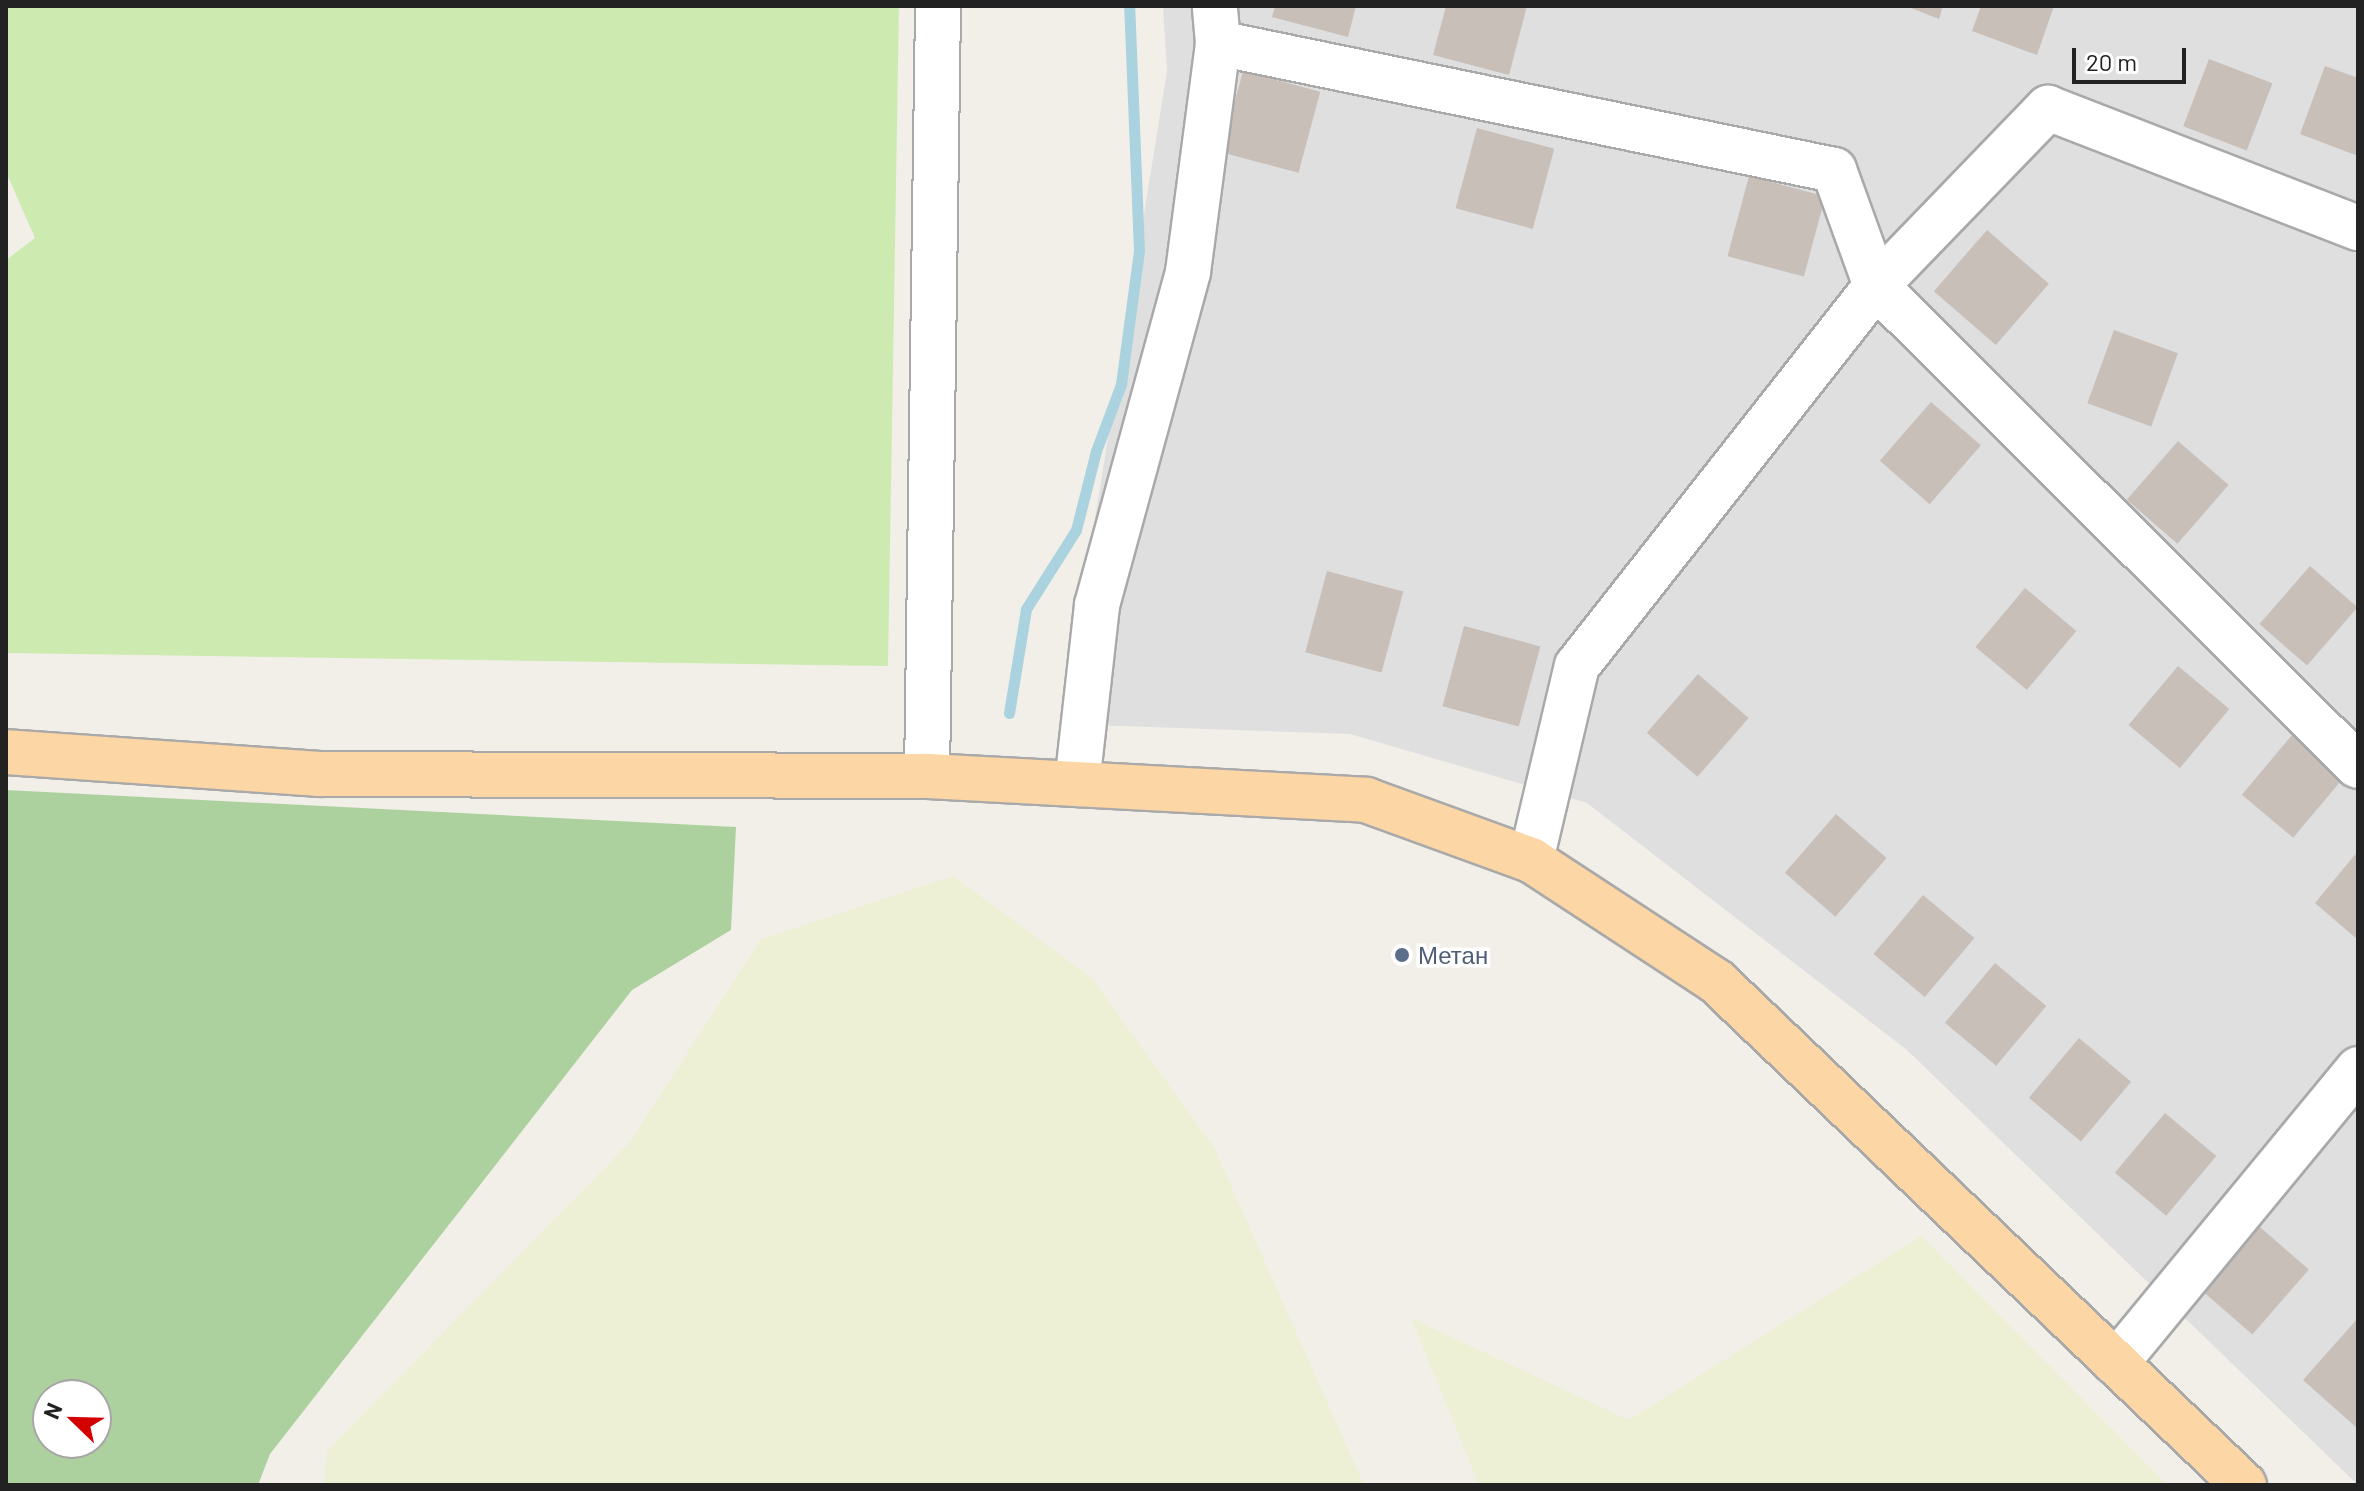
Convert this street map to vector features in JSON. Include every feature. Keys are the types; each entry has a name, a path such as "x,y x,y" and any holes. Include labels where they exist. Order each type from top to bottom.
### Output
{"main road":[{"path":"6,752 319,774 927,776 1366,800 1531,860 1716,981 2244,1485"}],"street":[{"path":"927,776 938,6"},
{"path":"1077,784 1097,605 1188,272 1216,25 1834,170 1876,286 2358,766"},
{"path":"1531,860 1577,666 1876,286 2048,108 2358,228"},
{"path":"2116,1363 2358,1069"}],"shaded area":[{"path":"1163,6 2358,6 2358,1485 1907,1050 1587,803 1350,734 1062,724 1167,71"}],"green space":[{"path":"6,6 899,6 888,666 6,653 6,260 35,238 6,172"},
{"path":"6,790 736,827 731,930 632,990 270,1454 258,1485 6,1485"},
{"path":"953,876 1092,978 1215,1149 1364,1485 324,1485 327,1451 629,1143 761,939"},
{"path":"1921,1236 2168,1485 1479,1485 1411,1318 1629,1420"}],"building":[{"path":"1275,6 1356,6 1348,37 1272,17"},
{"path":"1446,6 1527,6 1509,75 1433,55"},
{"path":"1906,6 1943,6 1939,19"},
{"path":"1981,6 2054,6 2037,55 1972,31"},
{"path":"2209,59 2272,83 2247,151 2183,126"},
{"path":"2325,66 2358,78 2358,156 2300,134"},
{"path":"1243,71 1320,92 1299,173 1221,152"},
{"path":"1477,128 1554,149 1533,229 1456,208"},
{"path":"1749,176 1825,196 1804,277 1728,256"},
{"path":"1987,230 2049,284 1996,345 1934,291"},
{"path":"2114,330 2178,353 2151,427 2087,403"},
{"path":"1931,402 1981,445 1930,504 1880,461"},
{"path":"2178,441 2229,485 2177,544 2127,500"},
{"path":"2310,566 2358,607 2307,665 2259,624"},
{"path":"1327,571 1403,591 1382,673 1305,652"},
{"path":"2025,588 2076,631 2027,690 1976,647"},
{"path":"1464,626 1540,646 1519,727 1443,706"},
{"path":"2178,666 2229,709 2180,768 2129,725"},
{"path":"1698,674 1749,718 1697,777 1647,733"},
{"path":"2292,735 2343,778 2293,838 2242,795"},
{"path":"1836,814 1887,858 1835,917 1785,873"},
{"path":"2358,851 2358,940 2315,903"},
{"path":"1923,895 1974,938 1925,997 1874,954"},
{"path":"1995,963 2046,1006 1996,1066 1945,1023"},
{"path":"2079,1038 2131,1082 2081,1141 2029,1098"},
{"path":"2165,1113 2216,1156 2166,1216 2115,1173"},
{"path":"2253,1221 2309,1270 2252,1334 2197,1286"},
{"path":"2358,1318 2358,1429 2303,1380"}],"waterway":[{"path":"1009,713 1026,609 1076,530 1096,451 1121,384 1139,250 1129,6"}],"place":[{"name":"Метан","path":"1402,955"}]}
